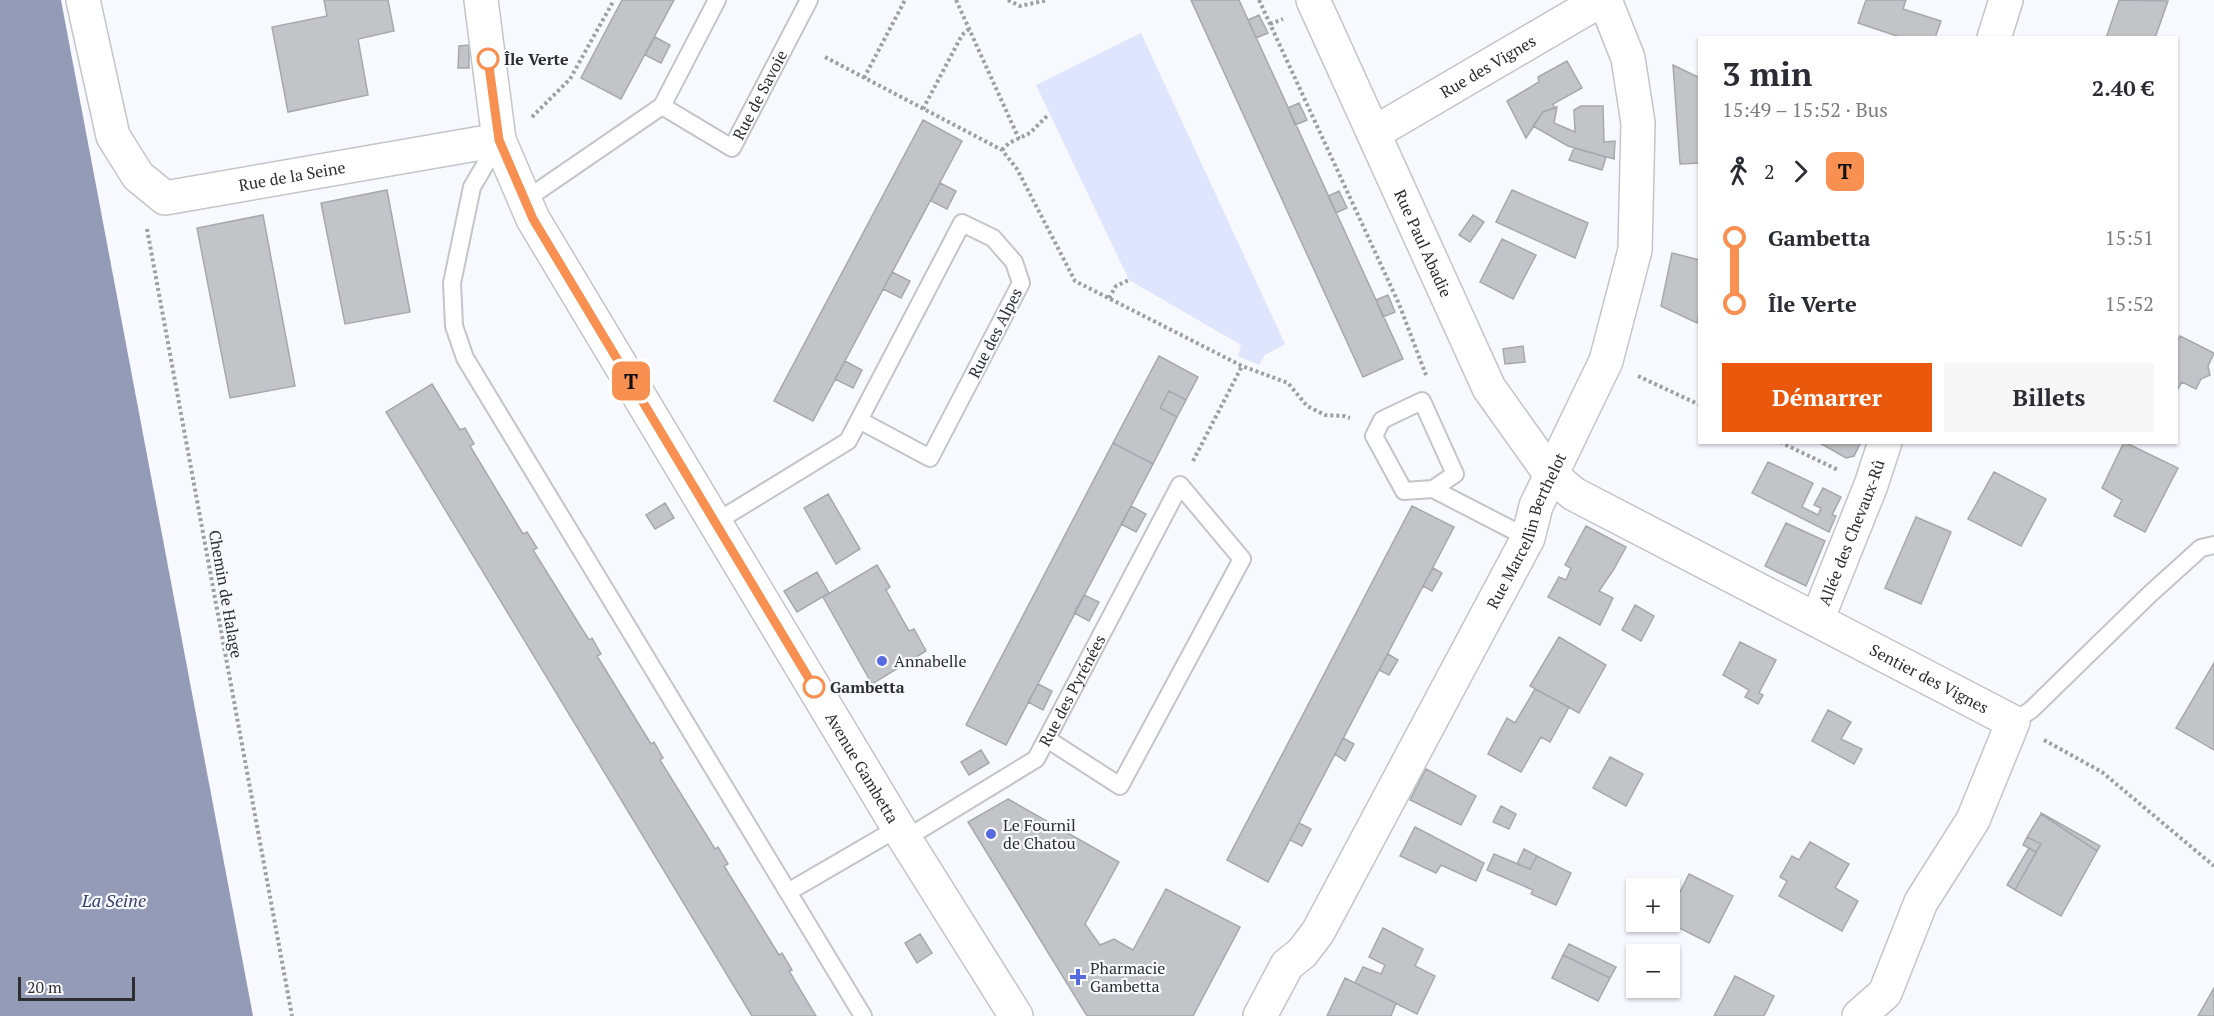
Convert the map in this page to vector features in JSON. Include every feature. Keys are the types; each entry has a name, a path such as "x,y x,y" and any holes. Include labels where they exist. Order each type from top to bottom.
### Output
{"street":[{"name":"Rue de la Seine","path":"83,0 113,136 138,176 165,198 499,140"},
{"name":"Avenue Gambetta","path":"481,0 499,140 539,229 902,834 1016,1016"},
{"name":"Rue Paul Abadie","path":"1313,0 1489,388 1551,475"},
{"name":"Rue des Vignes","path":"1374,133 1603,0"},
{"name":"Rue Marcellin Berthelot","path":"1260,1016 1287,964 1302,953 1318,932 1528,538 1536,507 1606,361 1635,250 1638,123 1628,58 1603,0"},
{"path":"1995,36 2006,0"},
{"name":"Allée des Chevaux-Rû","path":"1816,620 1871,485 1884,444"},
{"name":"Sentier des Vignes","path":"1551,475 1574,494 2013,722"},
{"path":"1859,1016 1885,993 1921,902 1973,820 2013,722"}],"lane":[{"path":"525,200 662,106 717,0"},
{"name":"Rue de Savoie","path":"662,106 732,148 809,0"},
{"path":"499,140 472,187 452,284 454,326 465,358 863,1016"},
{"name":"Rue des Alpes","path":"716,522 848,441 962,223 993,238 1014,262 1021,283 930,458 859,420"},
{"path":"1422,401 1455,474 1433,489 1404,491 1374,436 1378,429 1382,420 1422,401"},
{"path":"1047,739 1120,786 1242,559 1180,485"},
{"name":"Rue des Pyrénées","path":"788,892 902,834 1036,759 1180,485"},
{"path":"1433,489 1528,538"},
{"path":"2013,722 2031,710 2150,594 2201,548 2214,545"}],"path":[{"path":"499,140 523,126 570,79 614,0"},
{"path":"864,78 905,0"},
{"path":"956,0 1019,139"},
{"path":"1008,0 1020,6 1048,0"},
{"path":"1259,0 1399,304 1427,379 1422,401"},
{"path":"923,109 962,35 969,29"},
{"path":"825,57 1002,150 1017,169 1075,281 1242,366 1288,383 1307,406 1325,415 1344,416 1378,429"},
{"path":"1002,150 1009,143 1030,133 1048,115"},
{"name":"Chemin de Halage","path":"138,176 292,1016"},
{"path":"1109,298 1116,286 1129,280"},
{"path":"1606,361 1698,404"},
{"path":"1180,485 1242,366"},
{"path":"1784,444 1871,485"},
{"path":"2013,722 2102,772 2214,866"}],"shaded area":[{"path":"1141,33 1285,344 1265,355 1259,365 1238,356 1241,345 1129,280 1036,85"}],"water":[{"name":"La Seine","path":"0,0 61,0 253,1016 0,1016"}],"building":[{"path":"324,0 388,0 394,31 358,39 368,95 288,112 272,27 327,16"},
{"path":"622,0 674,0 621,99 581,78"},
{"path":"1191,0 1239,0 1403,359 1363,377"},
{"path":"1866,0 1906,0 1903,9 1941,21 1936,36 1897,36 1858,23"},
{"path":"2119,0 2168,1 2156,36 2107,36"},
{"path":"1259,15 1268,33 1256,38 1248,20"},
{"path":"655,37 670,45 661,63 645,55"},
{"path":"469,45 469,68 458,68 459,46"},
{"path":"1567,61 1582,88 1553,104 1555,108 1543,112 1526,138 1507,101 1539,82 1538,77"},
{"path":"1673,65 1698,77 1698,163 1680,164"},
{"path":"1299,103 1307,120 1295,125 1288,108"},
{"path":"1581,106 1603,106 1604,142 1615,141 1614,159 1568,146 1533,126 1543,112 1557,107 1554,123 1575,132 1574,110"},
{"path":"923,120 962,141 813,421 774,401"},
{"path":"1574,148 1606,157 1602,170 1569,160"},
{"path":"940,183 956,191 947,209 931,201"},
{"path":"387,190 410,312 345,324 321,203"},
{"path":"1512,190 1588,223 1575,258 1496,222"},
{"path":"1339,191 1347,208 1336,213 1328,196"},
{"path":"263,215 295,386 230,398 197,228"},
{"path":"1473,215 1484,222 1470,242 1459,235"},
{"path":"1502,239 1536,255 1513,299 1480,282"},
{"path":"1672,253 1698,260 1697,323 1661,306"},
{"path":"892,272 910,281 901,298 883,289"},
{"path":"1388,295 1395,312 1383,317 1376,300"},
{"path":"2180,336 2214,353 2208,366 2210,375 2201,379 2196,389 2182,382 2178,389 2178,340"},
{"path":"1523,346 1525,362 1505,364 1503,349"},
{"path":"1159,356 1198,377 1186,400 1169,391 1160,408 1177,417 1153,464 1113,443"},
{"path":"845,361 862,370 853,388 835,379"},
{"path":"432,384 460,430 465,428 474,444 470,446 523,534 527,532 537,548 533,550 589,640 592,638 601,654 597,656 651,744 654,742 663,758 660,760 715,849 718,847 728,864 724,866 779,955 782,953 792,970 789,971 816,1016 752,1016 386,412"},
{"path":"1169,391 1186,400 1177,417 1160,408"},
{"path":"1113,443 1153,464 1006,745 966,725"},
{"path":"1822,444 1860,444 1854,456 1846,458"},
{"path":"2123,444 2128,444 2178,468 2145,532 2114,516 2122,500 2102,488"},
{"path":"1768,462 1813,483 1802,507 1818,515 1821,508 1814,505 1823,488 1841,497 1832,515 1836,516 1829,532 1752,493"},
{"path":"1994,472 2046,499 2021,546 1968,519"},
{"path":"828,494 860,549 836,564 804,508"},
{"path":"665,503 674,518 655,529 646,515"},
{"path":"1131,506 1146,514 1136,532 1121,524"},
{"path":"1412,506 1454,527 1268,882 1227,860"},
{"path":"1916,517 1951,532 1921,604 1885,588"},
{"path":"1786,523 1825,541 1806,586 1765,566"},
{"path":"1586,526 1626,547 1599,591 1613,598 1600,625 1548,597 1559,577 1566,580 1571,568 1565,565"},
{"path":"877,565 890,587 886,590 909,631 914,629 926,651 872,684 823,597"},
{"path":"1433,568 1442,573 1432,591 1423,586"},
{"path":"817,572 829,593 797,612 784,591"},
{"path":"1084,595 1099,602 1089,621 1074,613"},
{"path":"1635,605 1654,616 1641,641 1622,630"},
{"path":"1559,637 1606,665 1579,713 1530,686"},
{"path":"1740,642 1776,660 1759,693 1763,695 1758,704 1745,697 1749,690 1723,675"},
{"path":"1388,654 1398,660 1389,675 1379,670"},
{"path":"2214,663 2214,750 2176,728"},
{"path":"1038,684 1052,691 1043,710 1028,702"},
{"path":"1535,689 1569,707 1550,742 1541,737 1521,772 1488,754 1507,718 1515,723"},
{"path":"1828,710 1851,722 1841,739 1862,749 1854,764 1812,741"},
{"path":"1343,738 1354,744 1345,761 1335,754"},
{"path":"981,750 989,763 969,775 961,762"},
{"path":"1610,757 1643,774 1626,806 1593,788"},
{"path":"1426,769 1476,796 1461,825 1410,800"},
{"path":"1008,799 1119,862 1085,924 1100,945 1114,939 1133,950 1166,889 1240,927 1193,1016 1087,1016 968,822"},
{"path":"1501,806 1516,814 1509,829 1493,822"},
{"path":"2041,814 2100,846 2097,851"},
{"path":"2041,814 2097,851 2061,916 2015,890 2041,844 2027,837"},
{"path":"1299,823 1311,829 1302,846 1290,840"},
{"path":"1415,827 1484,863 1476,881 1441,865 1436,873 1400,856"},
{"path":"2027,837 2041,844 2036,852 2023,845"},
{"path":"1810,842 1849,864 1835,888 1858,901 1842,931 1779,896 1787,881 1780,877 1792,856 1799,860"},
{"path":"2029,848 2036,852 2015,890 2007,885"},
{"path":"1524,849 1537,856 1530,869 1517,864"},
{"path":"1494,854 1530,869 1537,856 1571,873 1556,905 1531,894 1533,890 1487,870"},
{"path":"1689,874 1733,896 1709,943 1680,928 1680,892"},
{"path":"1383,928 1423,949 1415,966 1435,976 1417,1014 1355,983 1363,967 1381,974 1385,965 1369,957"},
{"path":"920,934 932,953 917,963 905,943"},
{"path":"1569,944 1616,967 1610,978 1563,955"},
{"path":"1563,955 1610,978 1598,1001 1552,978"},
{"path":"1735,976 1774,996 1764,1016 1714,1016"},
{"path":"1345,978 1396,1003 1391,1016 1327,1016"},
{"path":"2214,988 2214,1016 2198,1016"}],"bus line":[{"name":"T","path":"488,59 499,140 533,219 814,687"}],"place":[{"name":"Île Verte","path":"488,59"},
{"name":"Annabelle","path":"882,661"},
{"name":"Gambetta","path":"814,687"},
{"name":"Le Fournil de Chatou","path":"991,834"},
{"name":"Pharmacie Gambetta","path":"1078,977"}]}
